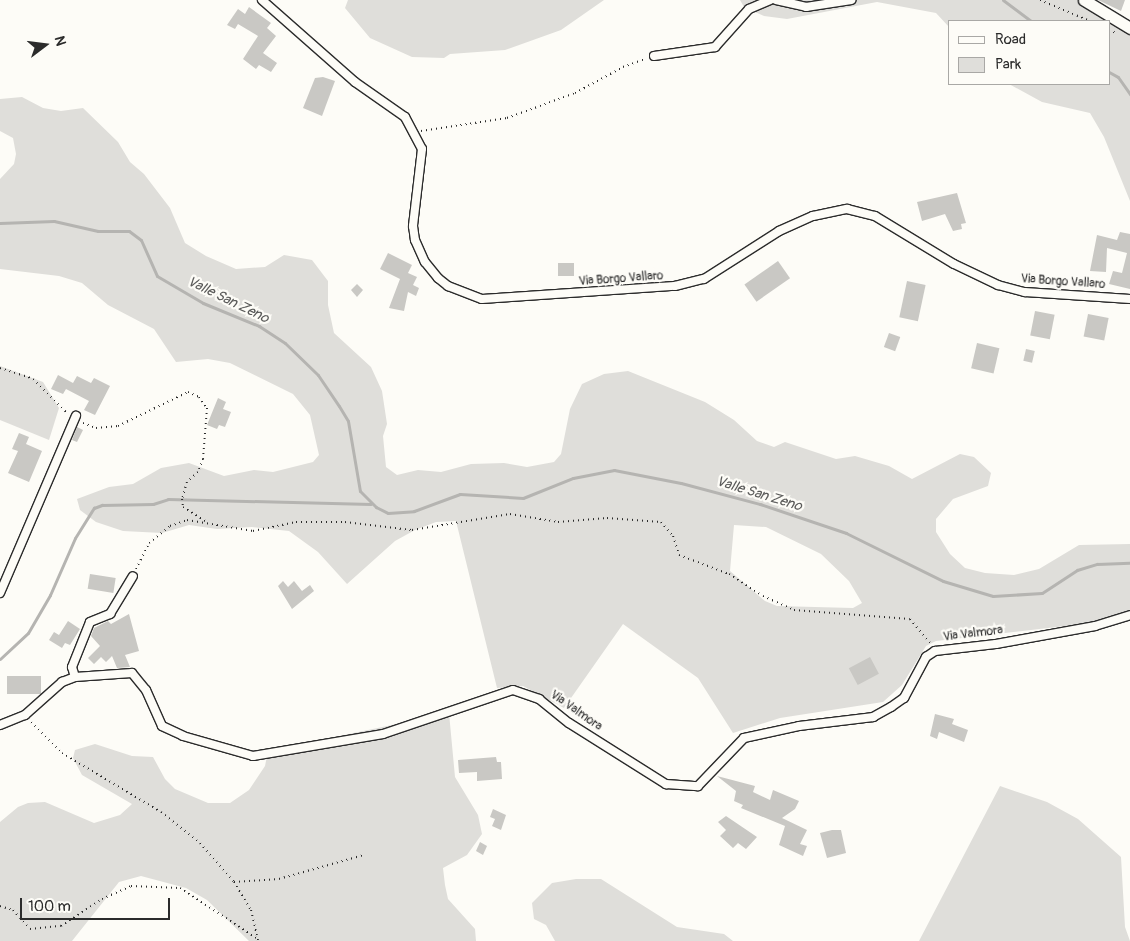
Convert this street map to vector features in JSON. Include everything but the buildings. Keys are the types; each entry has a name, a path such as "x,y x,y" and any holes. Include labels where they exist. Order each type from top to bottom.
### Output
{"street":[{"name":"Via Borgo Vallaro","path":"262,0 355,82 405,117 416,133 422,150 422,164 413,226 415,240 425,262 438,278 448,286 482,299 690,283 704,279 779,231 814,216 847,209 876,216 954,264 998,285 1024,292 1130,299"},
{"path":"654,56 715,47 749,9 770,0"},
{"path":"776,0 806,7 851,0"},
{"path":"1084,0 1130,28"},
{"path":"0,593 75,417"},
{"path":"74,677 72,666 90,622 110,614 133,576"},
{"name":"Via Valmora","path":"0,725 25,715 62,682 74,677 132,673 146,690 162,726 183,736 253,756 384,734 513,690 539,699 569,723 666,784 682,787 698,786 707,780 730,750 744,738 799,726 873,717 891,708 904,698 926,657 935,651 996,644 1095,626 1130,615"}],"path":[{"path":"1040,0 1088,20"},
{"path":"416,133 429,128 507,118 575,93 623,67 654,56"},
{"path":"0,368 33,379 62,411 96,428 118,426 188,392 199,397 208,408 203,460 198,472 186,482 182,499 183,507 209,524"},
{"path":"133,576 149,543 170,526 187,520 253,531 296,522 345,522 412,530 510,514 558,522 608,518 660,522 673,536 678,555 729,574 763,596 794,610 910,619 917,624 935,651"},
{"path":"25,715 62,753 161,812 194,838 234,882 251,910 258,940"},
{"path":"234,882 279,879 364,855"},
{"path":"0,906 13,910 30,929 61,926 102,899 131,886 180,888 258,940"}],"green space":[{"path":"348,0 604,0 561,30 505,50 450,54 444,58 412,57 370,38 345,8"},
{"path":"740,0 1084,0 1130,27 1130,201 1104,137 1090,113 1042,102 1011,85 1110,85 1110,20 948,20 948,26 936,13 877,2 787,19 764,16 744,7"},
{"path":"22,97 43,108 61,111 83,108 118,142 130,162 144,174 170,208 185,243 206,256 236,269 265,267 284,255 312,260 328,281 328,305 334,333 371,367 382,391 387,424 383,436 386,467 397,475 418,470 441,472 471,464 504,463 527,467 554,462 561,454 570,409 582,384 604,374 628,371 705,402 734,420 757,441 774,447 785,442 836,459 855,456 889,466 912,479 960,454 974,457 991,473 988,486 953,499 936,519 936,532 950,554 965,568 985,573 1014,575 1039,569 1079,545 1130,544 1130,611 1091,623 936,641 926,646 902,685 883,702 780,718 733,733 698,678 623,624 564,708 523,686 497,688 456,521 436,522 415,530 395,541 347,584 318,552 289,531 252,527 217,529 189,525 162,533 123,531 96,522 80,510 77,499 109,487 133,484 161,468 189,463 224,476 254,470 273,472 313,462 319,455 310,415 293,394 230,363 208,359 176,362 154,329 108,305 82,283 59,276 0,269 0,179 14,164 16,154 13,138 0,131 0,99","holes":["734,525 766,527 821,554 849,581 862,603 853,608 777,606 765,601 730,571"]},
{"path":"0,366 43,382 59,408 49,440 0,420"},
{"path":"449,713 455,777 478,815 482,834 467,855 443,868 445,885 448,899 475,929 476,941 249,941 207,900 186,888 141,876 119,882 72,941 0,941 0,822 18,807 28,803 45,802 94,823 120,815 132,804 82,775 73,758 75,750 95,744 132,756 153,757 165,779 175,789 208,803 230,803 249,790 265,766 268,751"},
{"path":"1000,786 1047,802 1078,819 1121,857 1125,927 1130,941 919,941"},
{"path":"576,879 601,879 677,927 724,934 733,941 555,941 546,925 534,919 532,903 552,883"}],"waterway":[{"path":"1003,0 1030,20"},
{"path":"1110,73 1118,77 1130,94"},
{"name":"Valle San Zeno","path":"0,223 54,221 98,231 129,231 141,240 157,276 203,303 259,326 285,343 318,375 339,406 348,421 360,491 376,507 388,513 414,511 460,494 523,498 573,478 614,470 681,483 760,504 846,533 943,581 993,596 1042,593 1077,570 1097,564 1130,563"},
{"name":"Valle San Zeno","path":"0,659 28,633 50,595 75,538 94,508 102,505 153,504 168,499 371,504"}]}
